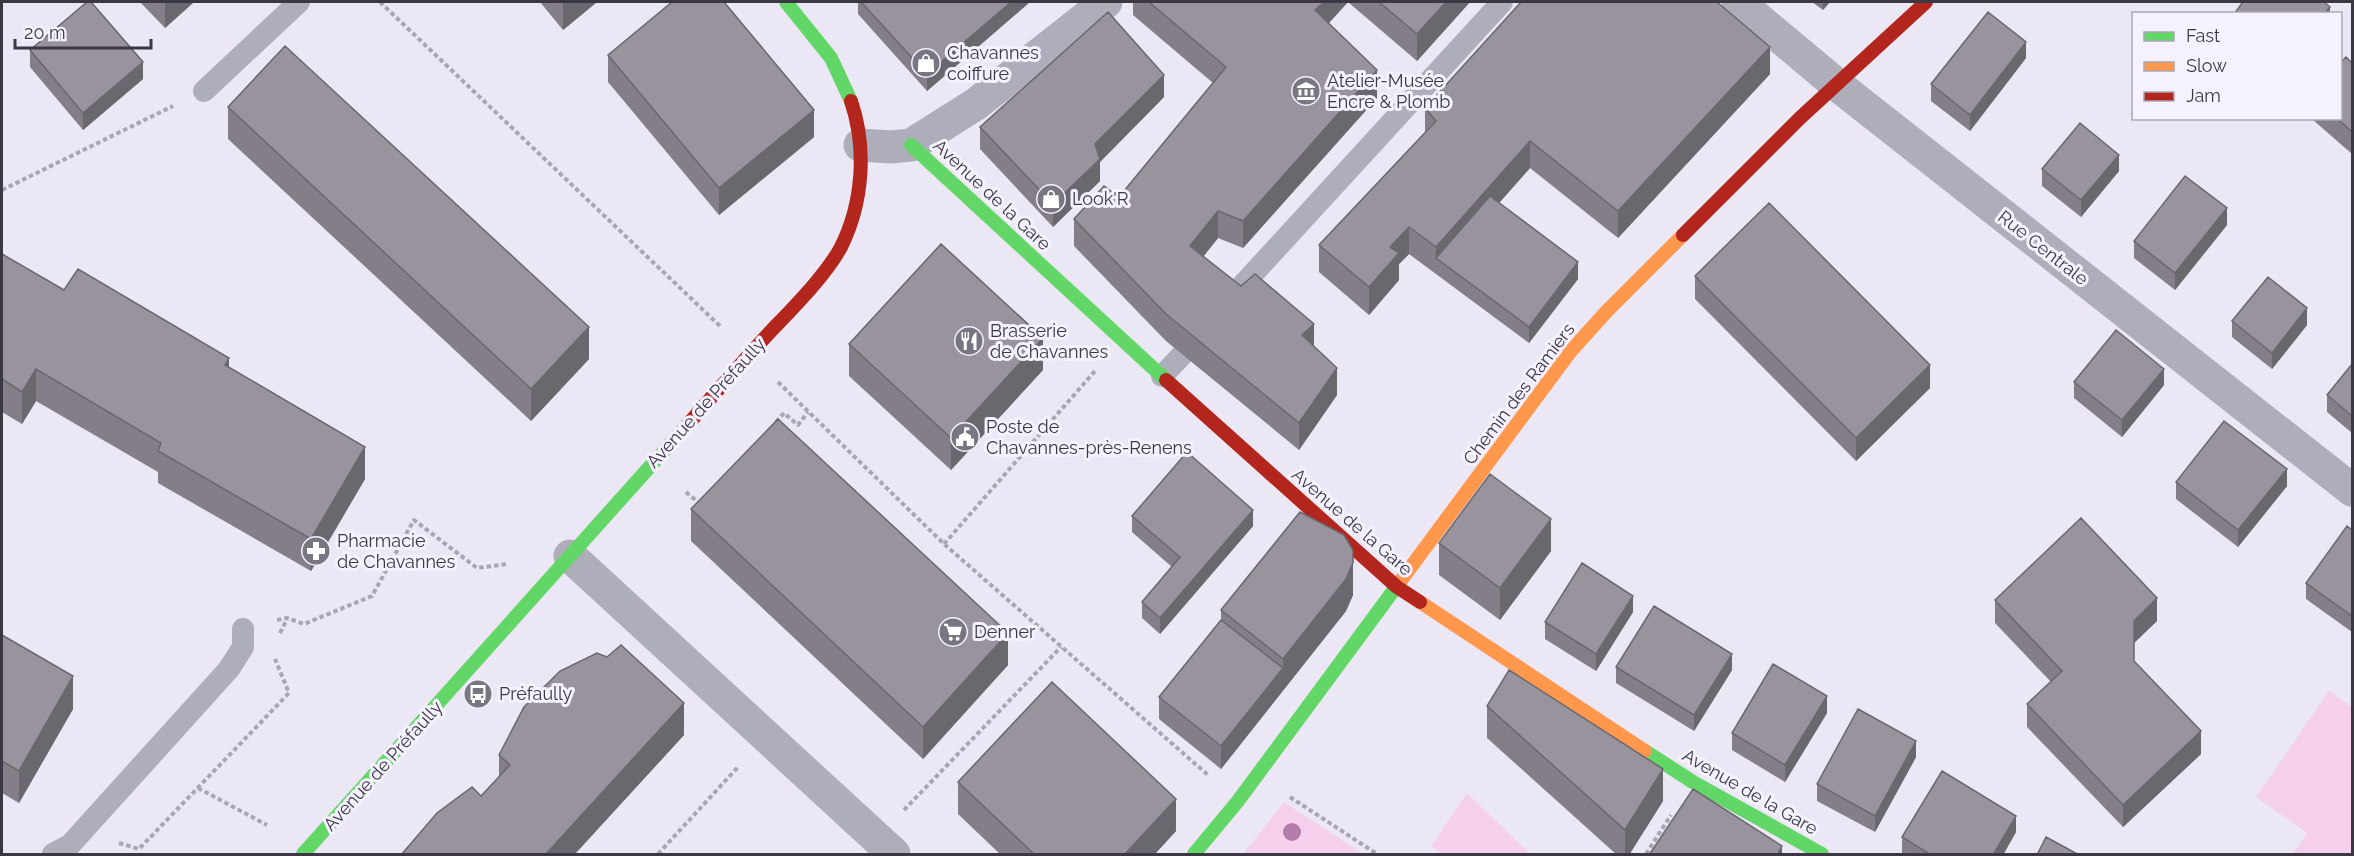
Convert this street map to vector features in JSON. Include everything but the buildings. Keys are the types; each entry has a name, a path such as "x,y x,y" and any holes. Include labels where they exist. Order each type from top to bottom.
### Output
{"street":[{"path":"786,2 836,66 849,93 860,145 891,147 911,145 976,104 1106,2"},
{"name":"Rue Centrale","path":"1738,2 1836,84 2352,490"},
{"name":"Chemin des Ramiers","path":"1194,855 1257,776 1570,352 1614,304 1836,84 1926,2"},
{"name":"Avenue de Préfaully","path":"303,855 809,291 840,249 850,224 858,197 861,171 860,145"},
{"name":"Avenue de la Gare","path":"911,145 1122,340 1397,587 1693,782 1822,855"},
{"path":"570,556 885,847"}],"lane":[{"path":"204,91 299,2"},
{"path":"1227,303 1502,2"},
{"path":"1162,376 1182,354"},
{"path":"53,855 70,845 229,669 243,647 243,629"}],"path":[{"path":"380,2 724,331"},
{"path":"2,190 204,91"},
{"path":"944,544 1122,340"},
{"path":"784,388 944,544 1238,801"},
{"path":"769,429 784,413 798,425 808,412"},
{"path":"686,492 700,505 708,496"},
{"path":"275,642 287,618 304,624 372,596 414,520 477,568 570,556"},
{"path":"885,847 1061,647"},
{"path":"82,831 139,849 289,693 272,651"},
{"path":"658,855 766,737"},
{"path":"1257,776 1377,855"},
{"path":"198,788 267,825"}],"shaded area":[{"path":"2329,691 2352,707 2352,854 2293,854 2307,833 2256,797"},
{"path":"1467,793 1530,854 1442,854 1431,846"},
{"path":"1284,802 1363,854 1243,854"}],"traffic: fast":[{"path":"786,2 831,58 851,101"},
{"path":"911,145 1166,380"},
{"path":"303,854 689,423"},
{"path":"1194,854 1238,801 1399,583"},
{"path":"1645,751 1693,782 1822,854"}],"traffic: slow":[{"path":"1399,583 1570,352 1606,312 1683,235"},
{"path":"1420,602 1645,751"}],"traffic: jam":[{"path":"1683,235 1800,118 1926,2"},
{"path":"689,423 809,291 841,247 854,212 860,175 859,137 851,101"},
{"path":"1166,380 1397,587 1420,602"}],"place":[{"name":"Chavannes coiffure","path":"926,63"},
{"name":"Atelier-Musée Encre & Plomb","path":"1306,91"},
{"name":"Look'R","path":"1051,199"},
{"name":"Brasserie de Chavannes","path":"969,341"},
{"name":"Poste de Chavannes-près-Renens","path":"965,437"},
{"name":"Pharmacie de Chavannes","path":"316,551"},
{"name":"Denner","path":"953,632"},
{"name":"Préfaully","path":"478,694"}]}
